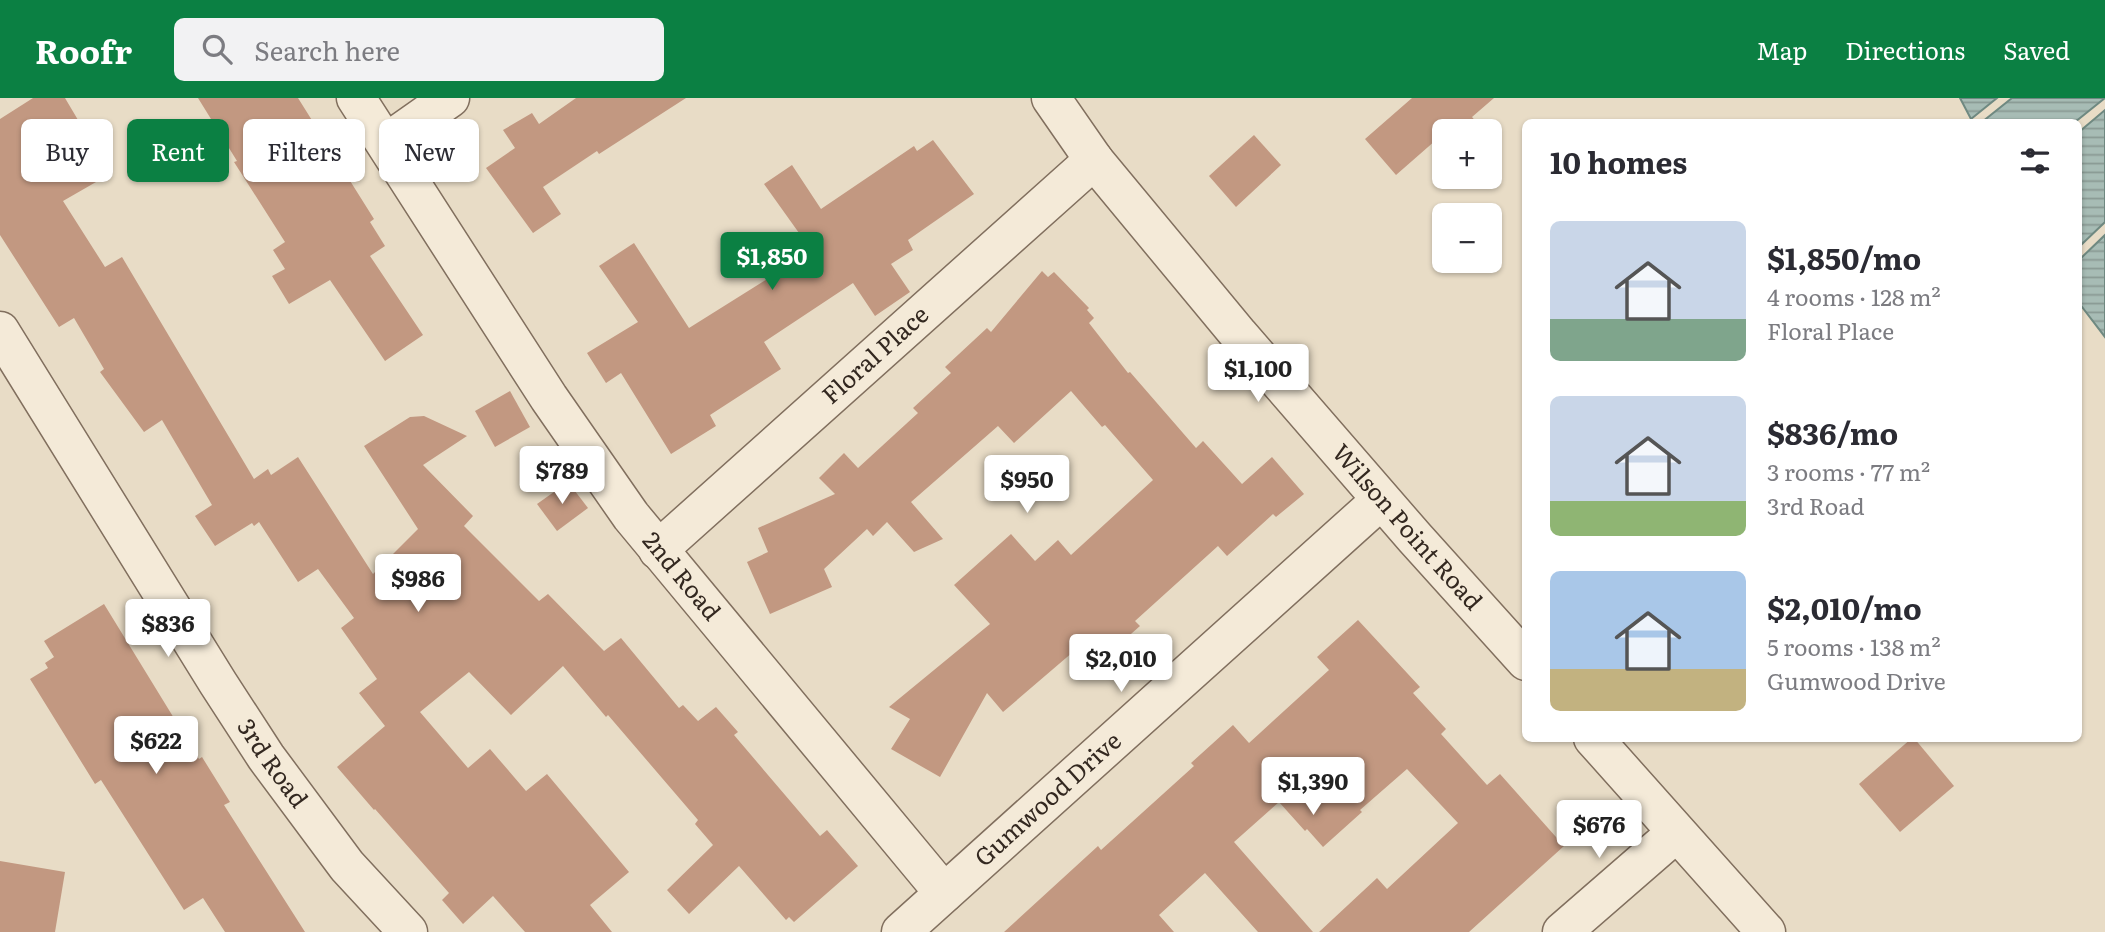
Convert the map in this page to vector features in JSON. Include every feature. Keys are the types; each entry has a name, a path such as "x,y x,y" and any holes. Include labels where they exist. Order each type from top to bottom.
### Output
{"street":[{"name":"2nd Road","path":"356,98 379,132"},
{"path":"420,119 450,98"},
{"name":"Wilson Point Road","path":"1051,98 1094,160 1239,335 1381,500 1522,657"},
{"name":"Floral Place","path":"658,550 1094,160"},
{"name":"2nd Road","path":"411,182 549,398 631,516 944,893"},
{"name":"3rd Road","path":"0,331 265,757 347,866 408,932"},
{"name":"Gumwood Drive","path":"901,932 1381,500"},
{"path":"1596,742 1766,932"},
{"path":"1562,932 1676,833"}],"water":[{"path":"1960,98 1997,98 1971,119"},
{"path":"2012,98 2105,98 2079,119 1986,119"},
{"path":"2105,110 2105,222 2082,244 2082,129"},
{"path":"2105,235 2105,337 2082,307 2082,257"}],"building":[{"path":"33,98 65,98 77,119 21,119 21,182 96,182 63,201 105,267 122,257 254,479 268,469 271,475 298,457 373,574 418,529 364,446 410,417 424,416 467,436 423,465 473,516 464,526 539,601 548,594 604,651 621,638 679,708 683,705 698,721 716,707 738,732 734,735 820,836 827,830 858,866 794,922 789,917 786,920 739,866 689,914 667,890 713,845 695,824 698,820 608,715 606,717 563,666 511,715 469,672 420,712 468,768 490,749 526,791 547,774 629,872 590,905 612,932 525,932 493,896 463,924 442,900 449,893 337,767 385,726 359,693 377,679 341,628 354,618 318,569 298,582 259,522 254,526 252,523 215,546 195,516 212,505 162,420 144,432 100,372 104,369 74,318 59,327 0,235 0,119"},
{"path":"198,98 298,98 311,119 243,119 243,176 229,148 229,119 211,119"},
{"path":"576,98 686,98 543,187 561,214 533,233 486,168 515,148 503,130 532,113 539,124"},
{"path":"1412,98 1494,98 1472,117 1474,119 1432,119 1432,144 1396,175 1365,139"},
{"path":"1254,135 1281,165 1236,207 1209,176"},
{"path":"933,140 974,194 908,240 913,250 891,264 910,292 875,316 853,283 764,342 781,369 710,415 716,426 671,454 621,373 606,383 587,353 638,322 599,266 634,243 689,328 780,271 778,268 809,247 764,184 792,165 821,209 914,146 917,151"},
{"path":"247,182 351,182 374,219 370,222 385,246 370,256 423,335 385,361 330,280 289,304 272,276 285,269 273,250 285,242"},
{"path":"1042,271 1048,277 1054,272 1089,308 1087,310 1094,318 1089,323 1128,373 1130,372 1196,448 1203,441 1242,484 1272,457 1304,494 1276,517 1273,514 1227,556 1218,546 1135,621 1140,626 1097,664 1080,646 1003,712 987,693 940,777 891,749 910,719 889,707 990,624 954,585 1011,534 1035,561 1058,540 1071,555 1153,480 1105,425 1102,427 1071,391 1014,443 998,426 911,502 943,539 914,552 887,522 873,536 867,529 824,569 832,587 770,614 747,562 768,552 758,528 835,494 819,478 844,453 858,468 918,413 913,408 951,373 945,367 987,328 991,332"},
{"path":"510,391 530,427 495,447 475,411"},
{"path":"568,482 588,508 557,531 537,504"},
{"path":"104,604 199,759 202,757 230,802 224,805 305,932 225,932 203,898 184,910 101,780 95,784 30,679 48,668 45,663 54,657 44,641"},
{"path":"1358,620 1420,687 1413,693 1446,729 1441,734 1487,785 1500,774 1564,846 1469,932 1319,932 1377,878 1387,889 1458,823 1407,769 1323,847 1279,802 1234,842 1313,932 1258,932 1205,873 1159,915 1174,932 1004,932 1098,846 1101,850 1194,766 1191,763 1233,725 1249,743 1329,670 1317,657"},
{"path":"1907,742 1917,742 1954,786 1900,832 1859,784"},
{"path":"0,861 65,872 55,932 0,932"}]}
